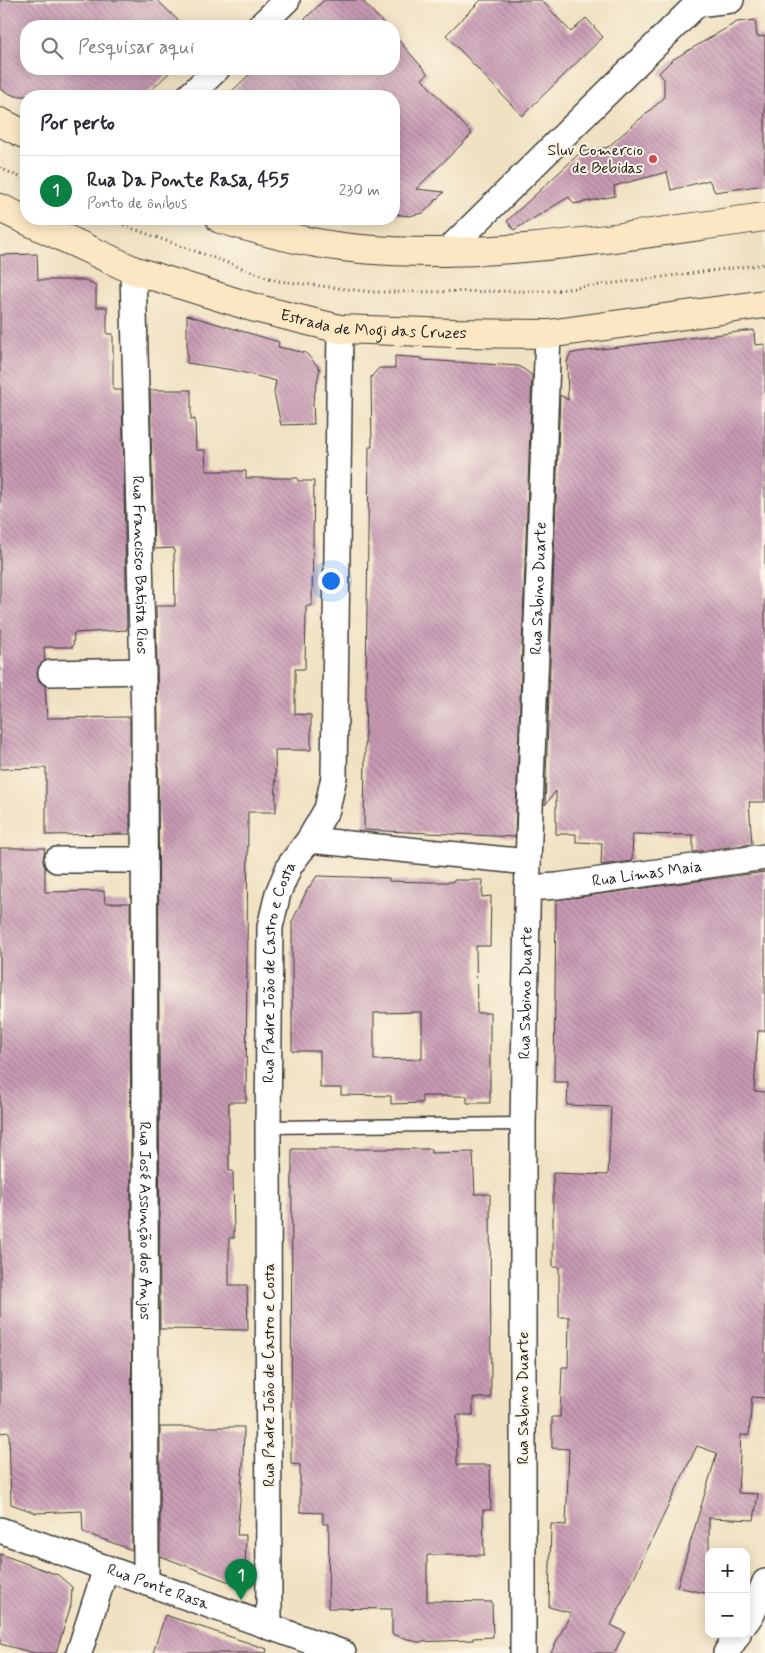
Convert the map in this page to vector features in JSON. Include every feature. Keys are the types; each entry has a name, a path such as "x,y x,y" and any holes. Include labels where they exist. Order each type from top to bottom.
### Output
{"main road":[{"path":"0,122 20,132"},
{"name":"Estrada de Mogi das Cruzes","path":"0,208 20,217"},
{"path":"240,225 273,235 360,249 445,253 539,248 765,217"},
{"name":"Estrada de Mogi das Cruzes","path":"36,225 133,270 255,308 340,329 548,334 765,304"}],"street":[{"path":"266,20 287,0"},
{"path":"445,253 699,2 731,0"},
{"path":"195,90 211,75"},
{"name":"Rua Francisco Batista Rios","path":"133,270 143,671 144,860"},
{"name":"Rua Padre João de Castro e Costa","path":"269,1627 268,1127 270,927 281,886 290,865 309,840 327,809 334,777 340,329"},
{"name":"Rua Sabino Duarte","path":"523,1653 523,1124 528,862 548,334"},
{"path":"51,673 143,671"},
{"path":"309,840 528,862"},
{"name":"Rua Limas Maia","path":"528,888 557,886 765,857"},
{"path":"57,860 144,860"},
{"name":"Rua José Assunção dos Anjos","path":"144,860 146,1582"},
{"name":"Rua Ponte Rasa","path":"0,1530 343,1653"},
{"path":"79,1653 106,1568"},
{"path":"750,1616 765,1582"},
{"path":"726,1653 735,1638"}],"lane":[{"path":"268,1127 523,1124"}],"path":[{"path":"0,168 20,177"}],"building":[{"path":"0,0 157,0 178,20 20,20 20,75 167,75 151,90 20,90 20,96 15,96 0,89"},
{"path":"324,0 362,0 380,20 304,20"},
{"path":"481,0 541,0 571,32 586,18 603,37 522,116 446,35"},
{"path":"755,20 757,37 765,36 765,185 715,192 709,180 671,190 667,172 614,186 615,196 574,204 569,197 514,230 507,221 581,152 608,147 664,98 664,79 659,73 672,60 737,22"},
{"path":"400,42 428,74 422,79 472,134 416,189 444,192 423,213 409,216 400,215 400,90 233,90 249,75 400,75"},
{"path":"37,254 38,280 85,280 96,285 96,307 107,307 107,334 113,334 113,390 122,390 127,630 74,633 73,647 44,647 45,660 39,666 37,674 39,681 45,686 47,718 130,717 130,834 46,835 46,768 0,769 0,255"},
{"path":"187,315 279,342 278,347 306,353 320,369 313,401 314,424 281,425 274,392 276,381 233,370 187,363"},
{"path":"754,330 755,345 765,344 765,802 749,802 752,844 693,852 693,835 633,834 632,861 601,865 602,843 576,842 576,834 556,834 556,791 545,805 560,395 568,400 567,362 570,354 578,352"},
{"path":"395,356 422,358 422,360 519,366 532,375 515,837 364,830 369,447 372,447 371,377 379,368 395,368"},
{"path":"150,390 191,390 191,420 195,419 196,450 205,450 206,471 246,471 246,478 298,478 298,481 314,481 312,606 306,606 305,669 295,669 295,714 311,715 311,750 275,750 276,812 248,812 246,1102 229,1102 229,1171 233,1171 234,1238 229,1238 229,1285 247,1285 248,1330 160,1329 156,606 175,606 174,548 154,549"},
{"path":"0,848 45,848 43,860 45,892 104,891 105,903 130,903 132,1550 83,1532 82,1511 36,1513 11,1504 9,1432 0,1433"},
{"path":"765,872 765,1031 758,1031 754,1091 765,1092 765,1398 752,1397 749,1435 741,1435 738,1493 758,1494 754,1520 709,1518 709,1548 705,1548 705,1593 677,1587 717,1453 697,1446 611,1625 625,1632 614,1653 551,1653 571,1613 549,1607 551,1524 566,1525 569,1449 552,1448 552,1417 560,1417 562,1367 568,1367 569,1317 559,1317 559,1267 553,1267 553,1173 608,1175 611,1107 567,1105 568,1082 554,1082 556,900"},
{"path":"317,876 389,878 389,881 429,882 483,880 482,897 491,896 490,946 476,946 477,1013 490,1013 490,1103 467,1103 467,1096 422,1096 422,1103 391,1104 391,1096 341,1095 341,1088 320,1088 320,1051 292,1051 292,922 307,890","holes":["422,1012 422,1059 374,1060 374,1013"]},
{"path":"292,1149 431,1149 431,1153 473,1152 475,1194 490,1194 491,1398 473,1398 473,1415 457,1415 457,1465 490,1465 491,1510 483,1510 484,1555 427,1555 427,1601 492,1602 493,1637 473,1638 473,1640 417,1642 392,1634 392,1609 328,1608 329,1524 323,1524 323,1513 300,1512 300,1465 291,1464"},
{"path":"160,1427 244,1427 237,1535 246,1535 245,1573 232,1581 227,1581 160,1556"},
{"path":"0,1554 58,1575 72,1587 71,1605 56,1653 34,1653 0,1644"},
{"path":"165,1615 267,1649 266,1653 153,1653"}],"place":[{"name":"Sluv Comercio de Bebidas","path":"653,159"},
{"name":"Rua Da Ponte Rasa, 455","path":"241,1600"}]}
